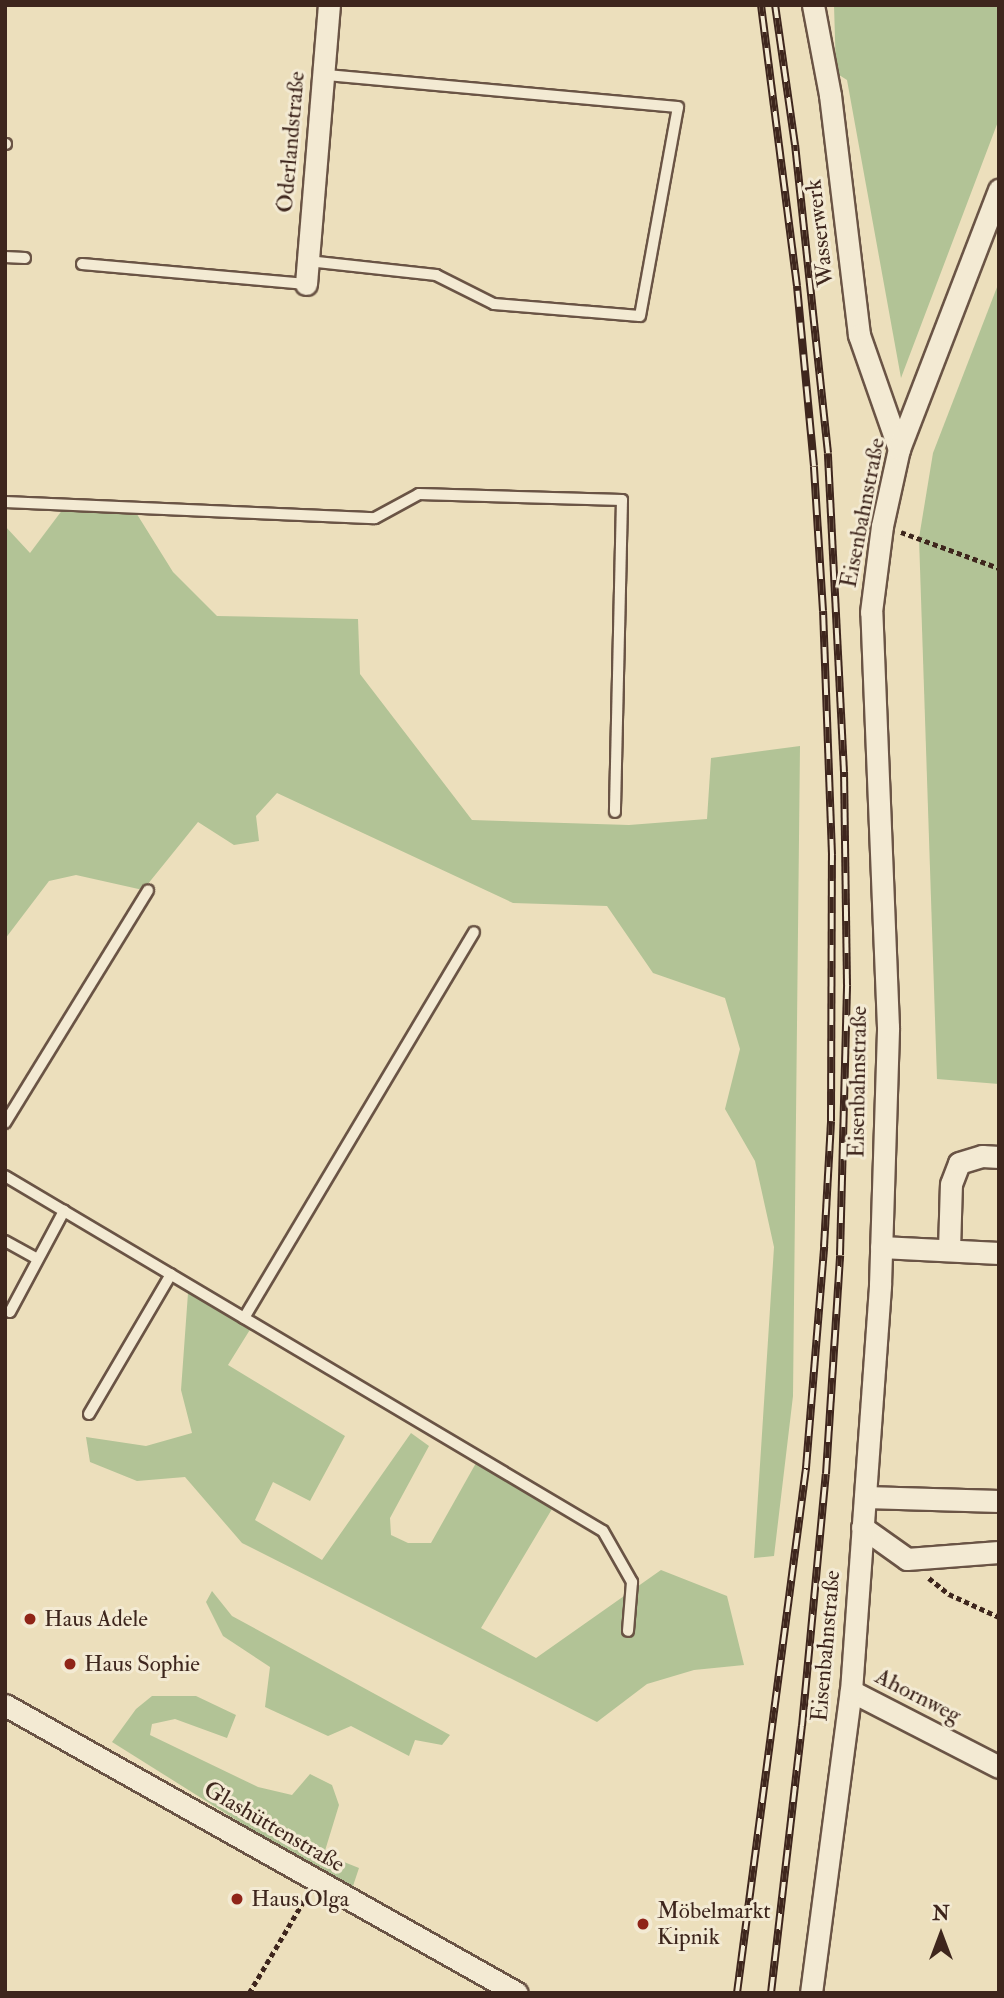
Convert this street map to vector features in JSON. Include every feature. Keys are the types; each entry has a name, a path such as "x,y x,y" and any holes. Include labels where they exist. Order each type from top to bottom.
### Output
{"street":[{"name":"Oderlandstraße","path":"306,284 329,5"},
{"name":"Wasserwerk","path":"813,5 830,95 859,335 899,449"},
{"name":"Eisenbahnstraße","path":"811,1993 851,1691 881,1247 888,1027 871,612 882,526 899,449 999,190"},
{"path":"949,1250 951,1184 959,1163 982,1156 999,1157"},
{"path":"881,1247 999,1253"},
{"path":"865,1497 999,1502"},
{"path":"862,1527 907,1559 999,1552"},
{"name":"Ahornweg","path":"851,1691 999,1767"},
{"name":"Glashüttenstraße","path":"5,1705 517,1993"}],"lane":[{"path":"308,261 436,275 494,304 640,316 678,107 323,75"},
{"path":"5,257 25,258"},
{"path":"82,264 306,284"},
{"path":"5,502 376,518 419,494 622,500 615,812"},
{"path":"5,1124 148,891"},
{"path":"244,1318 474,932"},
{"path":"5,1176 603,1531 632,1583 628,1631"},
{"path":"10,1311 64,1211"},
{"path":"5,1241 37,1259"},
{"path":"89,1414 171,1274"}],"path":[{"path":"882,526 999,568"},
{"path":"907,1559 948,1594 999,1617"},
{"path":"249,1993 316,1881"}],"green space":[{"path":"834,5 999,5 999,119 901,378 847,80 836,73"},
{"path":"999,282 999,1084 937,1079 919,538 933,453"},
{"path":"130,503 173,572 217,616 358,619 360,674 472,820 629,825 707,819 711,758 800,746 793,1396 774,1556 754,1558 774,1247 755,1161 725,1109 740,1049 725,998 653,973 607,906 513,903 277,793 256,816 259,841 234,845 198,822 143,890 76,875 49,881 5,939 5,526 30,553 66,505"},
{"path":"188,1293 251,1328 228,1365 345,1436 310,1501 273,1482 255,1520 322,1560 411,1433 429,1446 390,1518 391,1535 408,1543 431,1543 476,1463 552,1509 481,1628 536,1658 661,1570 727,1596 744,1665 694,1670 647,1684 597,1722 242,1543 185,1477 137,1481 90,1462 86,1437 146,1446 192,1433 181,1390"},
{"path":"212,1591 232,1616 450,1735 442,1745 415,1740 409,1756 351,1726 328,1736 265,1707 270,1667 223,1636 206,1602"},
{"path":"152,1696 196,1696 236,1715 227,1738 175,1719 152,1724 150,1735 258,1787 292,1795 310,1774 332,1785 339,1805 324,1854 359,1868 351,1892 112,1742 136,1709"}],"railway":[{"path":"737,1993 806,1468 831,1121 832,855 823,611 814,466 797,286 761,5"},
{"path":"771,1993 802,1726 826,1474 840,1255 847,985 844,772 828,453 795,145 775,5"}],"place":[{"name":"Haus Adele","path":"30,1619"},
{"name":"Haus Sophie","path":"70,1664"},
{"name":"Haus Olga","path":"237,1899"},
{"name":"Möbelmarkt Kipnik","path":"643,1924"}]}
